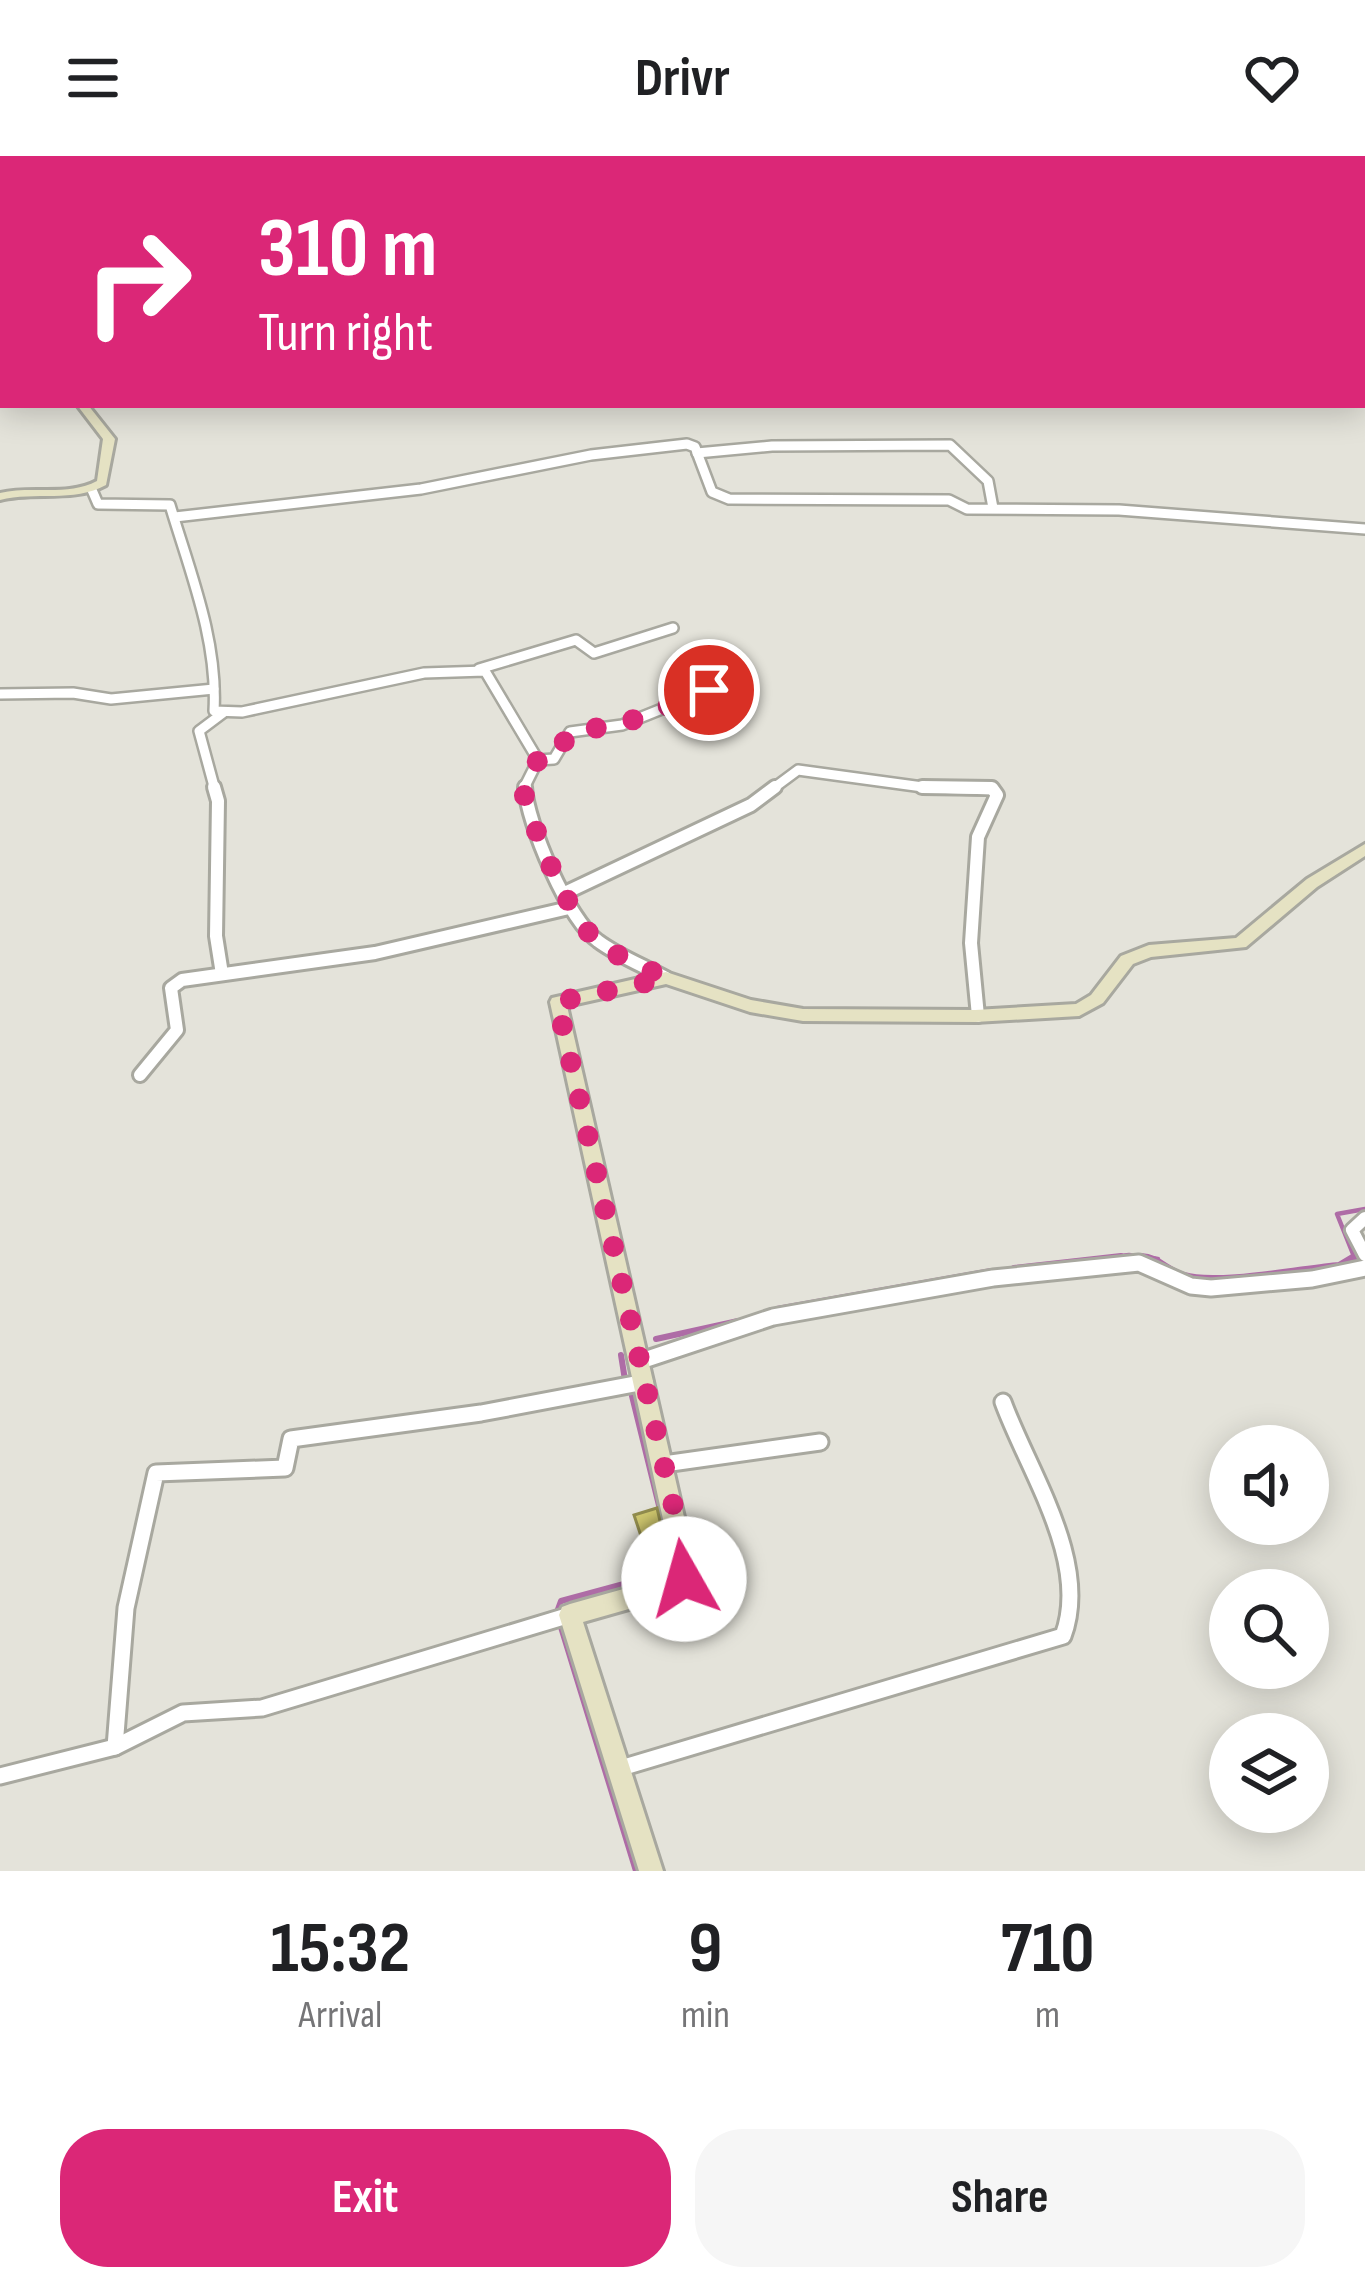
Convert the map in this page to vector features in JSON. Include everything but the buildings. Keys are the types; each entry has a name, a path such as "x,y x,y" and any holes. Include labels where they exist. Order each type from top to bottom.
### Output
{"main road":[{"path":"3,493 92,490 107,472 109,439 84,408"},
{"path":"651,1871 570,1615 684,1579 664,1464 557,1002 666,978 750,1006 803,1015 978,1016 1079,1010 1096,999 1127,959 1149,951 1240,944 1312,883 1365,849"}],"street":[{"path":"176,518 441,486 630,448 687,444 697,453 716,497 949,500 967,509 1119,510 1365,530"},
{"path":"697,453 772,446 950,445 988,481 993,508"},
{"path":"92,490 98,504 170,505 201,599 216,673 214,711 424,673 477,669 576,640 594,653 673,628"},
{"path":"477,669 492,680 538,760"},
{"path":"0,694 152,698 214,689"},
{"path":"538,760 554,759 570,732 622,724 709,690"},
{"path":"222,974 215,936 218,801 200,731 223,713"},
{"path":"538,760 523,790 547,857 567,892 569,908 597,941 666,978"},
{"path":"567,892 752,806 798,770 913,786 992,788 997,795 993,812 978,837 972,933 978,1016"},
{"path":"140,1075 177,1030 172,988 182,980 375,953 569,908"},
{"path":"1365,1218 1352,1230 1365,1255"},
{"path":"115,1747 116,1662 136,1540 155,1473 285,1468 291,1439 481,1413 643,1372 773,1317 993,1278 1139,1263 1155,1265 1199,1288 1334,1279 1365,1268"},
{"path":"621,1768 1063,1636 1074,1604 1067,1568 1003,1402"},
{"path":"664,1464 820,1442"},
{"path":"0,1776 115,1747 183,1713 262,1708 570,1615"}],"waterway":[{"path":"1354,1256 1337,1214 1365,1209"},
{"path":"1110,1257 1121,1256"},
{"path":"1141,1256 1147,1257"},
{"path":"1147,1257 1184,1275 1217,1278 1339,1265 1354,1256"},
{"path":"1014,1268 1110,1257"},
{"path":"1095,1259 1110,1257"},
{"path":"1110,1257 1147,1257"},
{"path":"1147,1257 1158,1259"},
{"path":"777,1309 991,1271"},
{"path":"656,1339 738,1321"},
{"path":"621,1355 625,1380"},
{"path":"632,1396 667,1538"},
{"path":"557,1612 561,1601 646,1578 673,1560"},
{"path":"561,1627 636,1871"}],"route":[{"path":"684,1579 676,1517 557,1002 666,978 615,953 578,922 529,814 523,790 538,760 554,759 570,732 622,724 709,690"}]}
